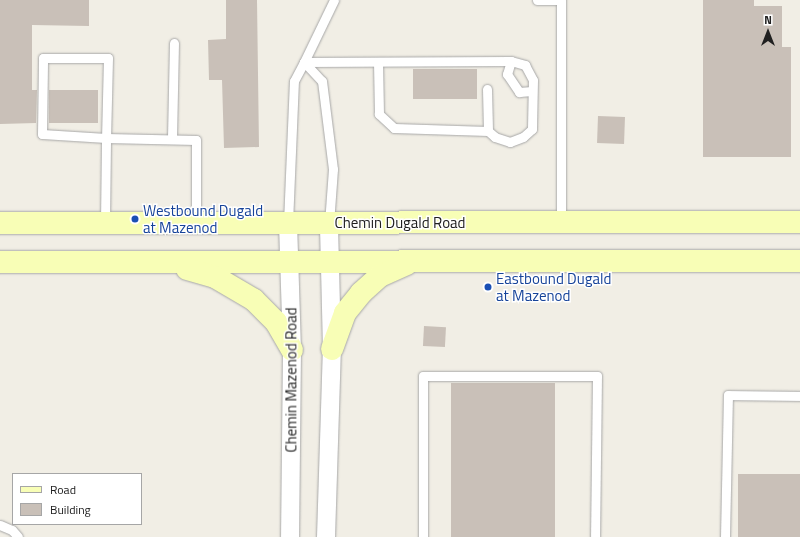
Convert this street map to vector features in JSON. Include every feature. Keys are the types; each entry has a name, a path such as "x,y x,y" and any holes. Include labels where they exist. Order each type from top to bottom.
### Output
{"main road":[{"name":"Chemin Dugald Road","path":"0,223 288,222 561,224 800,222"},
{"path":"158,261 215,277 254,300 276,322 292,350"},
{"path":"332,349 345,313 361,293 380,276 414,261"},
{"path":"0,262 800,261"}],"street":[{"name":"Chemin Mazenod Road","path":"288,222 292,350 290,537"},
{"path":"326,537 332,349 329,223"}],"lane":[{"path":"288,222 294,81 334,0"},
{"path":"537,0 561,0 561,224"},
{"path":"172,138 174,43"},
{"path":"105,223 106,138 108,58 43,58 42,134 106,138 172,138 196,140 196,223"},
{"path":"304,62 511,61 525,66 533,80 532,129 523,138 510,142 496,137 488,131 394,128 379,114 378,62"},
{"path":"511,61 508,74 519,92 532,91"},
{"path":"304,62 322,81 333,168 329,223"},
{"path":"487,89 488,131"},
{"path":"423,537 423,376 597,376 595,537"},
{"path":"725,537 728,395 800,396"},
{"path":"0,525 12,530 18,537"}],"building":[{"path":"0,0 89,0 89,26 32,25 32,90 37,90 36,123 0,124"},
{"path":"226,0 257,0 259,147 224,148 222,80 209,80 208,40 226,39"},
{"path":"703,0 754,0 754,6 782,6 782,47 791,47 791,157 703,157"},
{"path":"413,69 477,69 477,99 413,99"},
{"path":"49,90 98,90 98,123 49,123"},
{"path":"598,116 625,117 624,144 597,143"},
{"path":"424,326 446,327 445,347 423,346"},
{"path":"451,383 555,383 555,537 451,537"},
{"path":"738,474 800,474 800,537 738,537"}],"place":[{"name":"Westbound Dugald at Mazenod","path":"135,219"},
{"name":"Eastbound Dugald at Mazenod","path":"488,287"}]}
